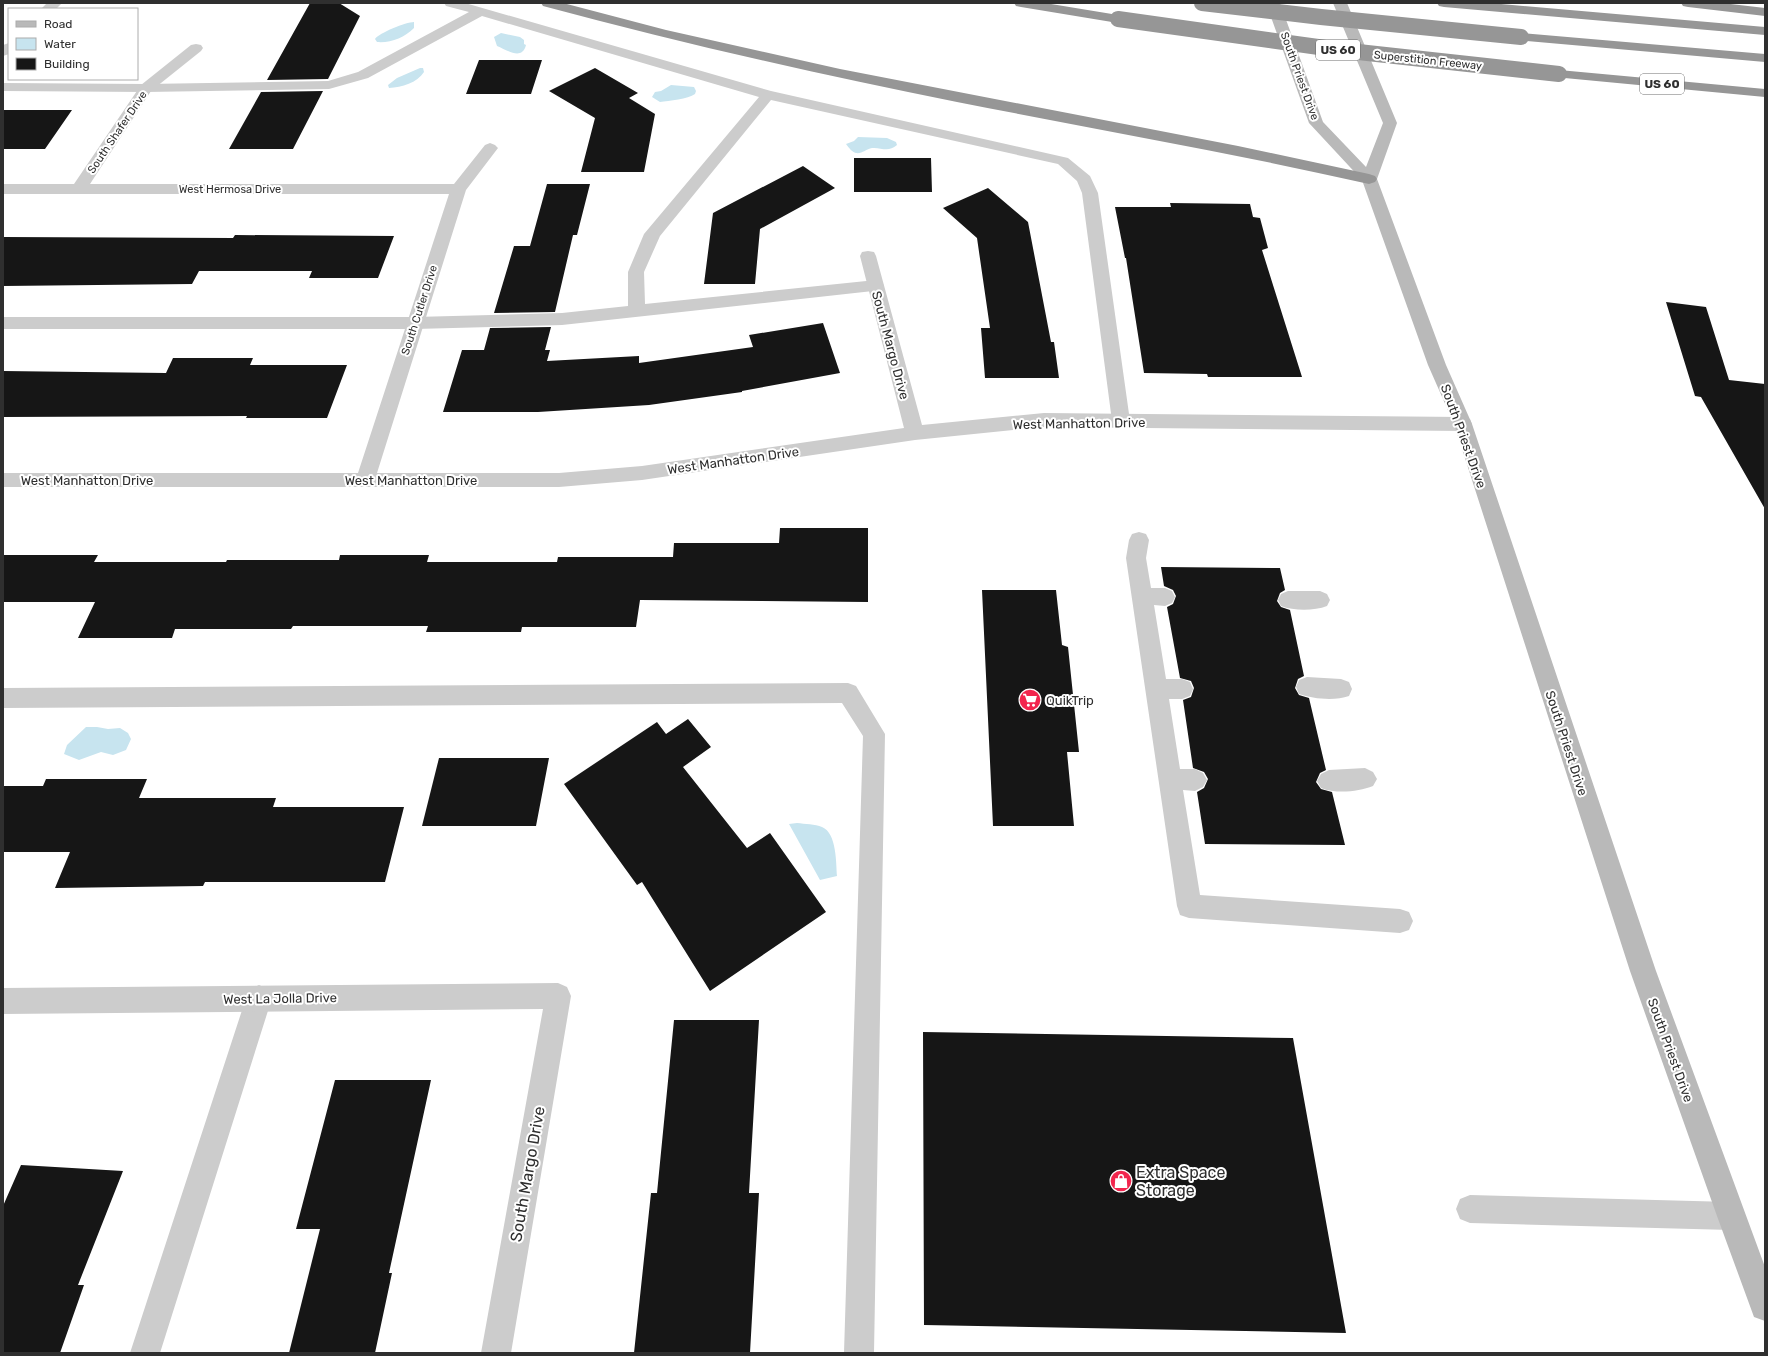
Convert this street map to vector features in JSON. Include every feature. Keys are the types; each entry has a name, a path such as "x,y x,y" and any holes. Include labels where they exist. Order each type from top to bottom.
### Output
{"highway":[{"path":"548,3 641,29 783,62 1018,110 1289,160 1369,179"},
{"name":"Superstition Freeway","path":"1021,3 1118,19 1340,50 1559,74 1765,93"},
{"path":"1202,3 1321,17 1521,37 1765,58"},
{"path":"1444,3 1765,31"},
{"path":"1688,3 1765,12"}],"main road":[{"name":"South Priest Drive","path":"1274,3 1316,123 1369,179 1437,365 1463,424 1643,971 1765,1306"},
{"path":"1340,3 1390,123 1369,179"}],"street":[{"path":"451,3 768,95 1063,161 1084,179 1090,193 1121,421"},
{"path":"3,87 146,88 329,85 363,75 480,12"},
{"name":"South Shafer Drive","path":"79,189 146,88 196,48"},
{"path":"637,312 636,272 652,234 768,95"},
{"name":"South Cutler Drive","path":"365,480 458,189 490,148"},
{"name":"West Hermosa Drive","path":"3,189 458,189"},
{"name":"South Margo Drive","path":"868,256 915,433"},
{"path":"3,323 415,323 562,319 876,286"},
{"name":"West Manhatton Drive","path":"3,480 559,480 642,474 915,433 1044,420 1463,424"},
{"path":"1139,540 1136,558 1189,906 1400,921"},
{"path":"1142,596 1165,597"},
{"path":"1288,600 1320,600"},
{"path":"1307,687 1340,688"},
{"path":"1155,688 1182,688"},
{"path":"3,698 848,693 874,734 859,1353"},
{"path":"1169,779 1195,780"},
{"path":"1329,781 1365,779"},
{"name":"South Margo Drive","path":"496,1353 558,996"},
{"name":"West La Jolla Drive","path":"3,1001 558,996"},
{"path":"145,1353 259,998"},
{"path":"1470,1209 1731,1216"}],"water":[{"path":"414,22 414,28 406,35 397,39 387,42 377,42 375,39 393,28"},
{"path":"501,33 520,37 524,40 524,44 526,45 524,50 514,53 497,46 494,37"},
{"path":"423,68 424,72 413,82 399,87 389,88 388,85 397,78"},
{"path":"671,85 694,87 696,91 695,94 678,100 660,102 652,97 655,92 661,91"},
{"path":"858,137 887,138 896,142 897,145 891,149 872,148 856,153 846,144 854,141"},
{"path":"86,727 108,729 120,728 128,733 131,739 126,750 113,755 101,752 79,760 64,754 67,745"},
{"path":"797,823 816,825 827,830 831,836 835,849 837,876 820,880 789,824"}],"building":[{"path":"310,3 339,3 360,16 328,79 267,80"},
{"path":"479,60 542,60 531,94 466,94"},
{"path":"595,68 638,93 629,98 655,114 644,172 581,172 595,118 549,91"},
{"path":"323,91 293,149 229,149 261,92"},
{"path":"3,110 72,110 45,149 3,149"},
{"path":"854,158 931,158 932,192 854,192"},
{"path":"803,166 835,188 760,229 755,284 704,284 713,213"},
{"path":"547,184 590,184 577,235 573,235 555,312 494,313 514,246 530,246"},
{"path":"988,188 1028,222 1051,342 1054,342 1059,378 985,378 981,328 990,328 977,238 943,208"},
{"path":"1170,203 1250,204 1253,217 1260,218 1268,248 1262,250 1302,377 1208,377 1207,374 1144,373 1126,258 1115,207 1171,207"},
{"path":"235,235 394,236 378,278 309,278 312,271 199,271 192,284 3,286 3,237 233,238"},
{"path":"1666,302 1706,307 1729,380 1765,384 1765,509 1701,397 1695,396"},
{"path":"823,323 840,373 742,392 649,405 538,412 443,412 462,350 484,350 490,328 551,327 545,350 550,350 547,361 639,356 639,363 753,347 749,335"},
{"path":"173,358 253,358 250,365 347,365 327,418 246,418 247,416 3,417 3,371 166,373"},
{"path":"780,528 868,528 868,602 640,600 636,627 522,627 521,632 426,632 428,626 293,626 291,629 175,629 172,638 78,638 95,602 3,602 3,555 98,555 94,562 339,560 340,555 429,555 427,562 557,562 558,557 673,557 674,543 779,543"},
{"path":"1161,567 1280,568 1285,590 1280,593 1277,601 1281,607 1290,610 1304,676 1298,679 1295,688 1299,695 1309,698 1326,770 1320,773 1316,782 1321,789 1332,792 1345,845 1205,844 1197,792 1204,788 1208,779 1204,772 1193,768 1183,700 1191,697 1194,688 1191,681 1180,678 1167,607 1173,604 1176,596 1173,590 1164,586"},
{"name":"QuikTrip","path":"982,590 1056,590 1062,645 1068,647 1079,752 1067,752 1074,826 993,826"},
{"path":"688,719 711,747 683,767 747,848 770,833 826,912 710,991 642,882 637,885 564,784 657,722 666,734"},
{"path":"439,758 549,758 536,826 422,826"},
{"path":"46,779 147,779 139,798 276,798 273,807 404,807 385,882 205,882 203,886 55,888 70,852 3,852 3,786 43,786"},
{"path":"674,1020 759,1020 749,1193 759,1193 750,1353 634,1353 651,1193 657,1193"},
{"name":"Extra Space Storage","path":"923,1032 1293,1038 1346,1333 924,1325"},
{"path":"335,1080 431,1080 389,1273 392,1273 375,1353 289,1353 320,1229 296,1229"},
{"path":"21,1165 123,1171 78,1285 84,1285 60,1353 3,1353 3,1206"}],"place":[{"name":"QuikTrip","path":"1030,700"},
{"name":"Extra Space Storage","path":"1121,1181"}]}
